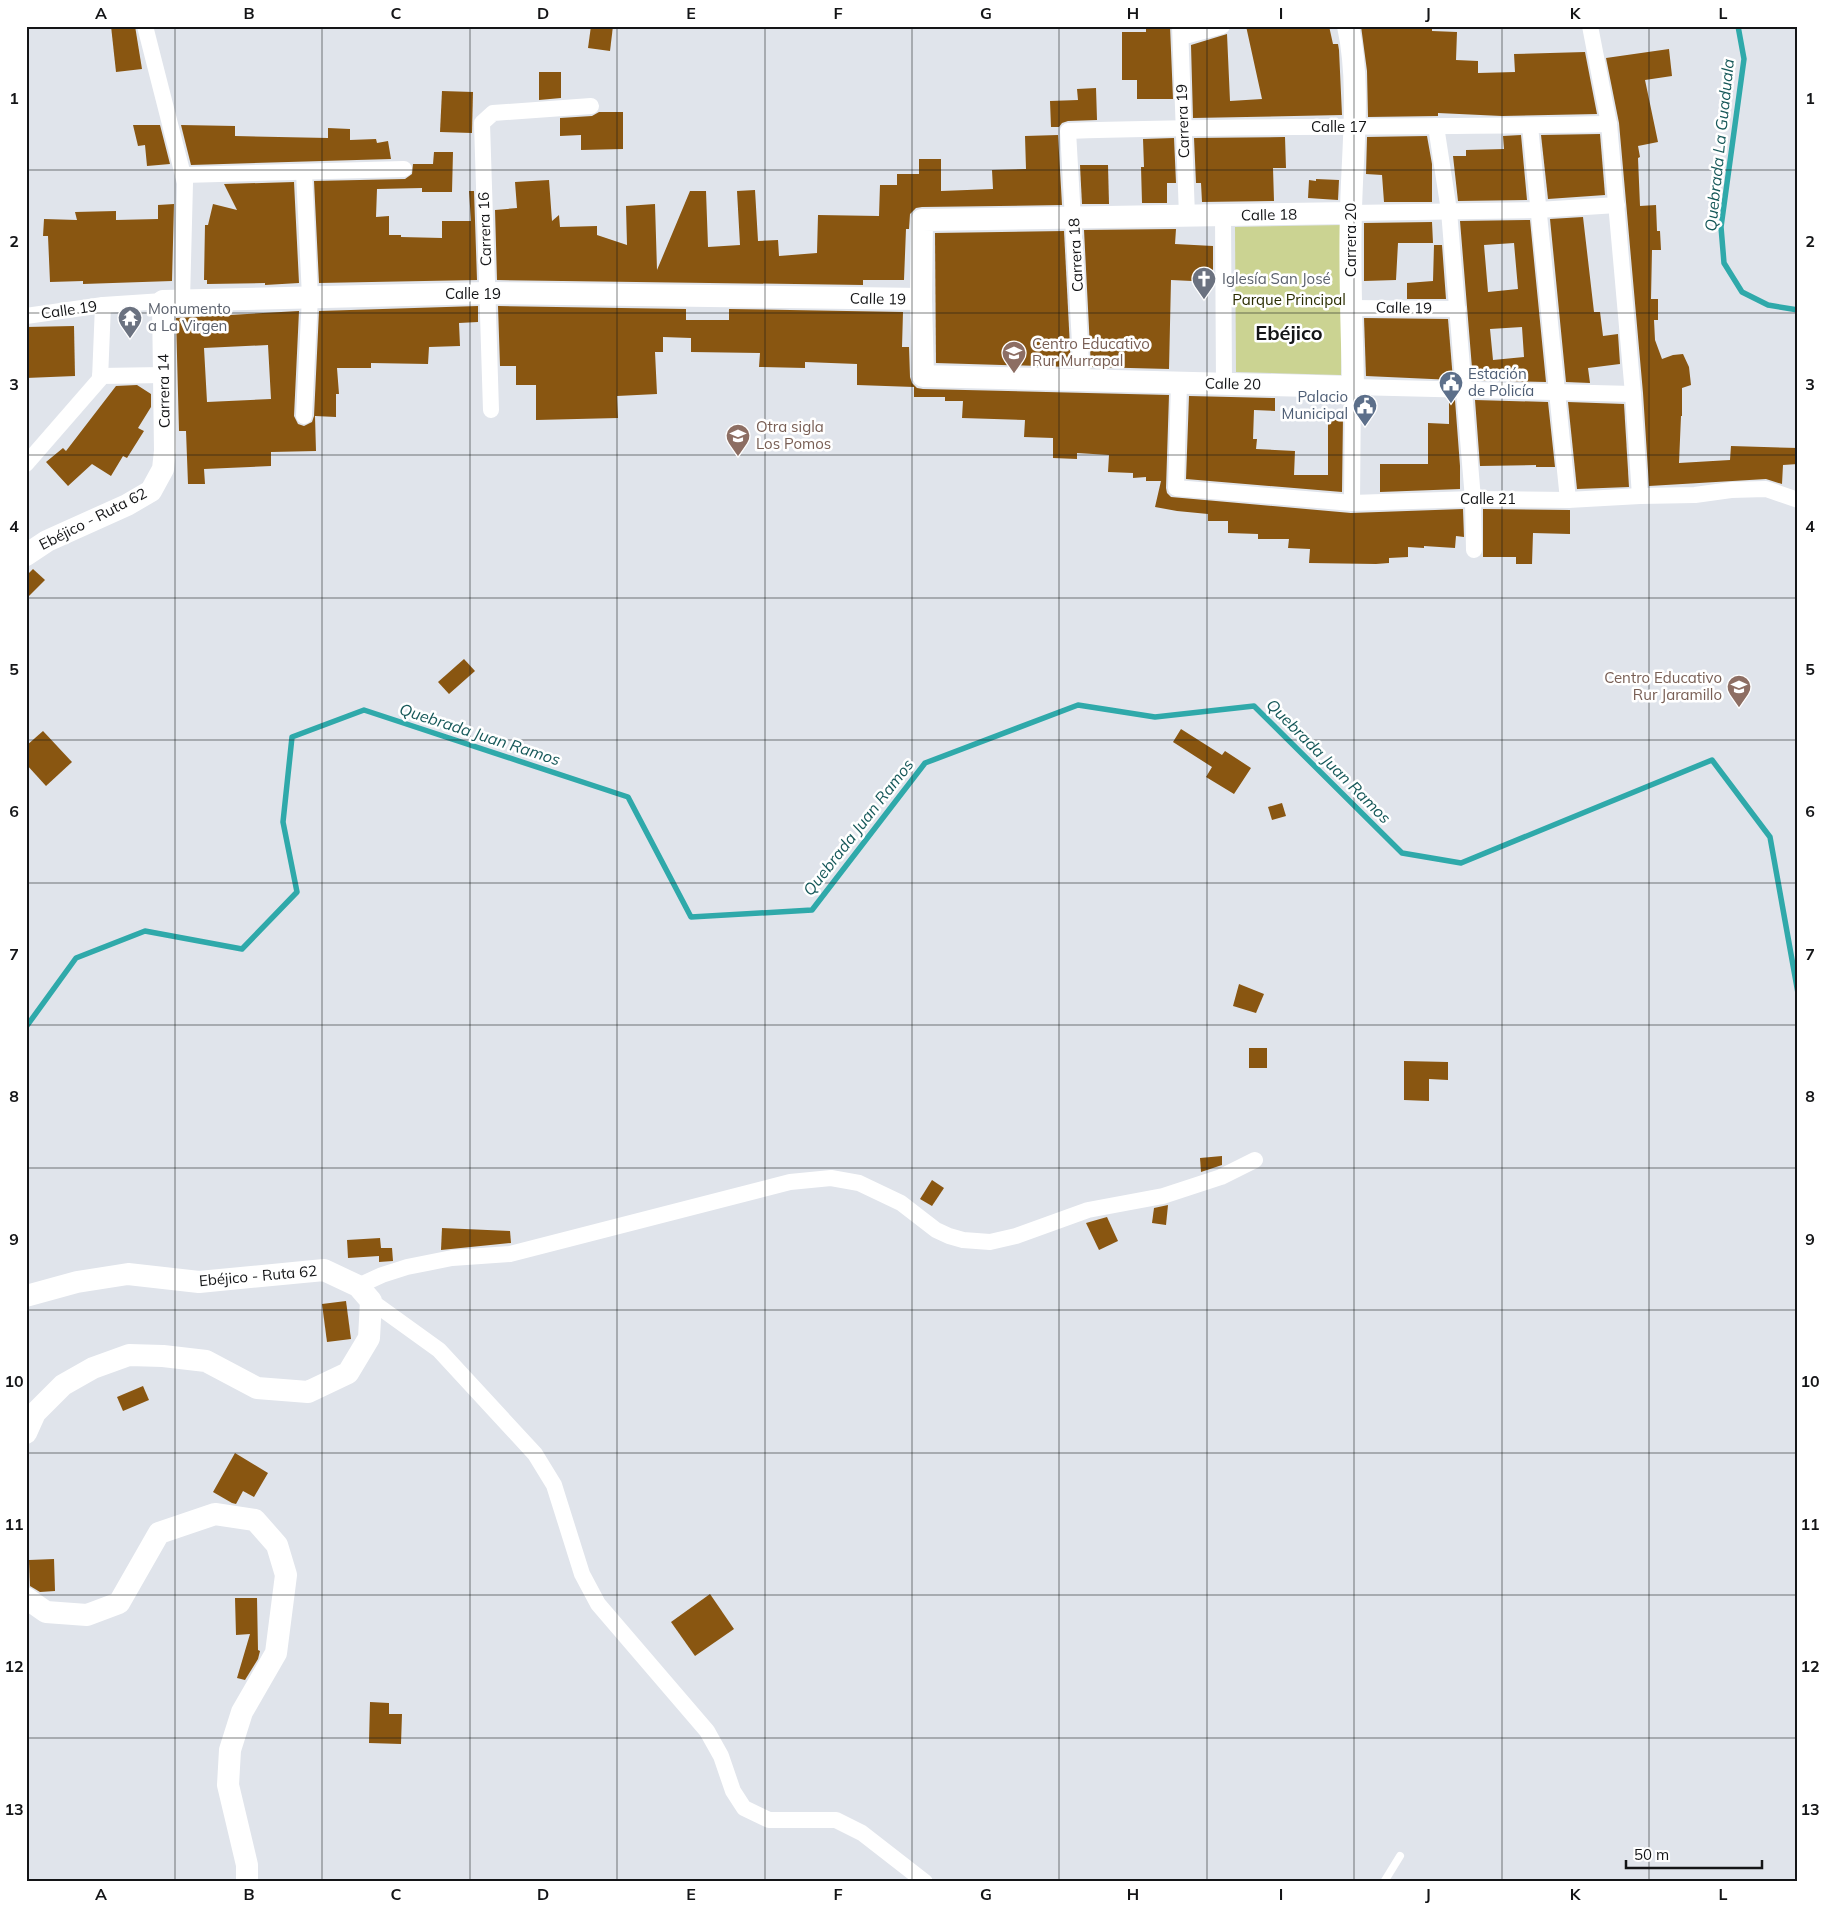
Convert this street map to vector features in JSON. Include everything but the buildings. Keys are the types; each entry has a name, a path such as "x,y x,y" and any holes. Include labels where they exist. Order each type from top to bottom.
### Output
{"street":[{"path":"145,26 183,175 173,301"},
{"path":"1181,32 1222,26"},
{"name":"Carrera 20","path":"1348,26 1353,49 1354,128 1351,213 1352,503"},
{"path":"1590,26 1609,124 1640,496"},
{"name":"Carrera 19","path":"1181,32 1187,216"},
{"name":"Carrera 16","path":"491,410 482,123 493,113 591,106"},
{"name":"Calle 17","path":"1068,131 1183,127 1354,128 1609,124"},
{"path":"1436,126 1449,211 1458,309 1473,499 1474,550"},
{"path":"1530,126 1568,500"},
{"name":"Carrera 18","path":"1068,131 1082,379"},
{"path":"183,175 404,169"},
{"path":"304,172 310,297 304,416"},
{"name":"Calle 18","path":"921,299 922,220 1538,210 1617,205"},
{"path":"1223,215 1224,384"},
{"name":"Calle 19","path":"26,316 103,305 173,301 488,293 921,299"},
{"name":"Calle 20","path":"921,299 923,376 1633,394"},
{"name":"Carrera 14","path":"165,451 163,375 173,301"},
{"path":"26,464 100,379 103,305"},
{"name":"Calle 19","path":"1351,308 1458,309"},
{"path":"100,376 163,375"},
{"name":"Calle 21","path":"1179,382 1176,488 1352,503 1473,499 1568,500 1695,495 1731,490 1766,489 1798,500"},
{"name":"Ebéjico - Ruta 62","path":"26,556 47,541 127,505 151,490 163,469 165,451"},
{"path":"26,1433 35,1414 63,1385 93,1368 129,1355 163,1356 206,1361 257,1388 308,1392 348,1373 369,1338 365,1294 382,1275 406,1267 452,1258 510,1254 790,1182 830,1178 859,1183 901,1203 936,1230 950,1236 963,1240 990,1242 1016,1236 1088,1210 1163,1196 1221,1177 1255,1160"},
{"name":"Ebéjico - Ruta 62","path":"26,1296 77,1282 128,1274 199,1282 324,1270 365,1294"},
{"path":"365,1294 439,1350 535,1454 554,1485 582,1574 598,1604 707,1731 721,1756 733,1791 744,1808 769,1820 836,1820 862,1833 925,1882"},
{"path":"26,1598 46,1612 87,1615 120,1602 159,1533 215,1514 255,1520 277,1545 286,1575 276,1653 242,1712 230,1750 228,1785 247,1866 247,1882"}],"lane":[{"path":"1384,1882 1400,1856"}],"green space":[{"name":"Parque Principal","path":"1343,225 1341,375 1236,372 1235,227"}],"waterway":[{"name":"Quebrada La Guaduala","path":"1738,26 1744,59 1721,227 1724,263 1742,292 1768,305 1798,310"},
{"name":"Quebrada Juan Ramos","path":"26,1027 76,958 145,931 242,949 297,892 283,822 292,737 364,710 628,797 691,917 812,910 925,763 1078,705 1155,717 1254,706 1402,853 1461,863 1712,760 1770,837 1798,993"}],"place":[{"name":"Iglesía San José","path":"1204,300"},
{"name":"Monumento a La Virgen","path":"130,339"},
{"name":"Centro Educativo Rur Murrapal","path":"1014,374"},
{"name":"Estación de Policía","path":"1451,404"},
{"name":"Palacio Municipal","path":"1365,427"},
{"name":"Otra sigla Los Pomos","path":"738,457"},
{"name":"Centro Educativo Rur Jaramillo","path":"1739,708"}],"district":[{"name":"Ebéjico","path":"1289,333"}]}
